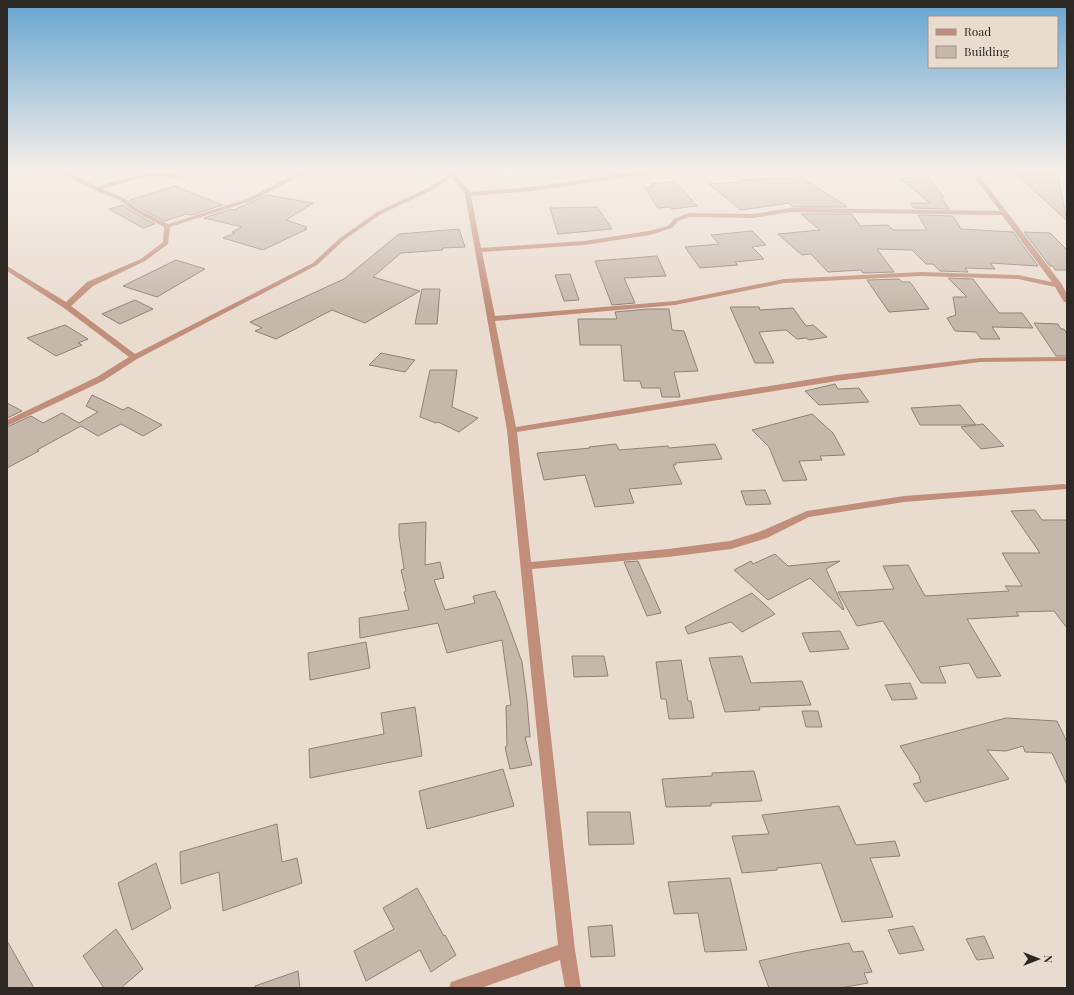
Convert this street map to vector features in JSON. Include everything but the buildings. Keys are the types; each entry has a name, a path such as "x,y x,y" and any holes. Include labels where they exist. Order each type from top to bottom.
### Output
{"street":[{"path":"148,216 167,226 197,216"},
{"path":"7,423 100,379 134,357 315,264 342,239 374,216"},
{"path":"472,216 512,430 567,950 573,988"},
{"path":"478,250 584,243 650,233 670,228 676,220 685,216"},
{"path":"1008,216 1058,284 1067,300"},
{"path":"67,306 90,284 143,260 166,243 167,226"},
{"path":"7,268 67,306 134,357"},
{"path":"491,319 675,303 738,291 784,280 921,274 1018,277 1058,284"},
{"path":"512,430 837,378 980,360 1067,359"},
{"path":"526,566 668,553 731,545 763,535 807,514 897,500 974,493 1064,488"},
{"path":"457,988 567,950"}]}
